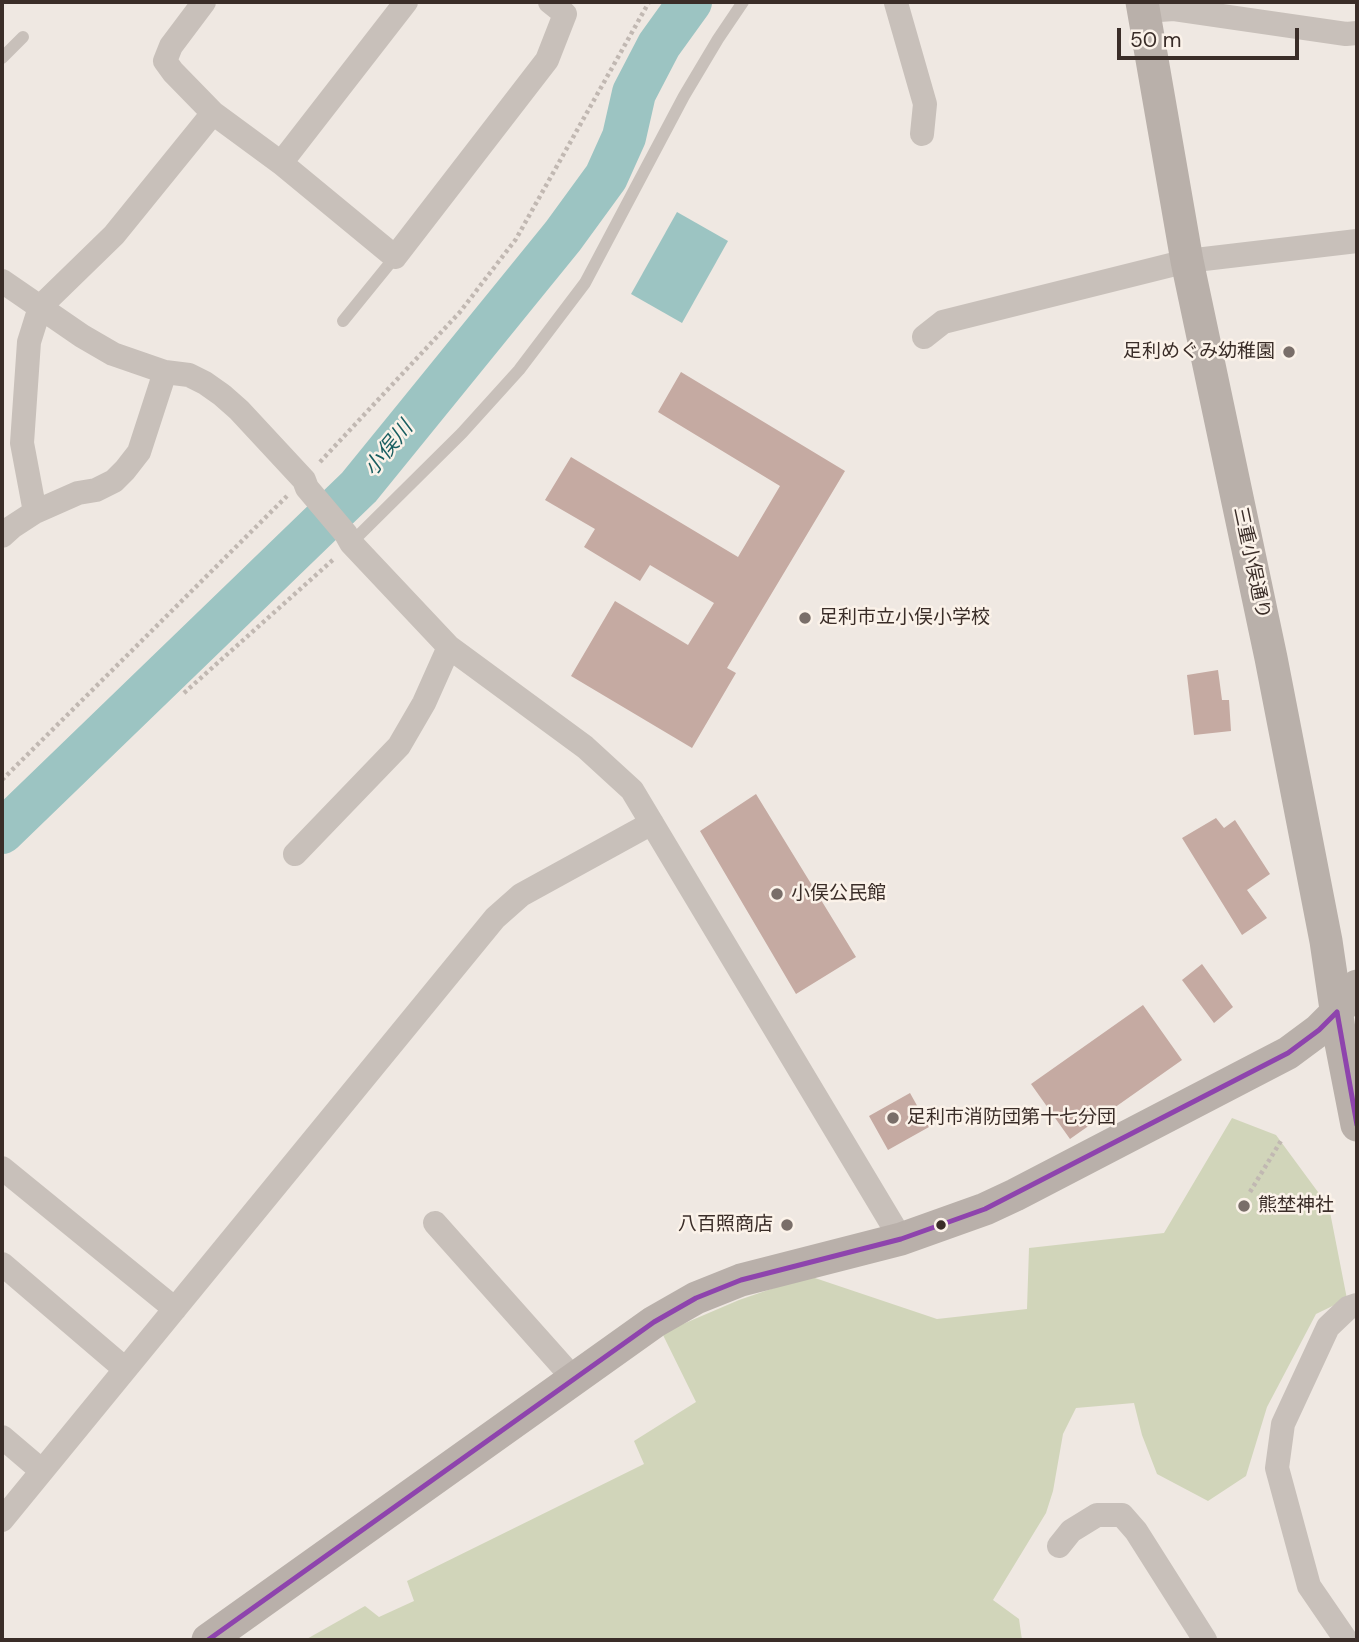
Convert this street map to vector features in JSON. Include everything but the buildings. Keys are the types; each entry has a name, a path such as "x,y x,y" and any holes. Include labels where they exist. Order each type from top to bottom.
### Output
{"main road":[{"name":"三重小俣通り","path":"1143,7 1187,261 1271,657 1326,942 1340,1043 1357,1125"},
{"path":"208,1640 654,1322 718,1287 901,1239 985,1209 1015,1195 1288,1052 1319,1030 1357,986"}],"street":[{"path":"202,2 171,46 165,61 173,72 213,113 281,163 395,257 547,60 565,14 550,2"},
{"path":"281,163 406,2"},
{"path":"896,2 925,104 922,134"},
{"path":"1143,7 1174,9 1346,34 1357,33"},
{"path":"35,512 22,443 29,342 40,307 114,235 213,113"},
{"path":"924,337 943,322 1187,261 1357,242"},
{"path":"2,281 113,354 165,372 189,375 222,395 239,410 305,484 349,539 449,647 584,747 632,790 901,1239"},
{"path":"2,536 35,512 78,493 96,490 114,481 125,470 139,452 165,372"},
{"path":"295,854 399,746 424,703 449,647"},
{"path":"2,1520 495,918 521,895 652,822"},
{"path":"2,1168 175,1308"},
{"path":"435,1223 574,1379"},
{"path":"2,1264 125,1369"},
{"path":"1346,1640 1309,1586 1277,1468 1283,1424 1328,1327 1349,1308 1357,1305"},
{"path":"2,1437 42,1471"},
{"path":"1059,1546 1071,1531 1097,1515 1122,1515 1136,1531 1205,1640"}],"lane":[{"path":"349,539 462,433 519,370 585,282 684,96 743,2"},
{"path":"2,58 23,37"},
{"path":"343,321 395,257"}],"path":[{"path":"2,780 305,484 460,312 516,239 649,2"},
{"path":"184,693 349,539"},
{"path":"1250,1192 1282,1139"}],"green space":[{"path":"1232,1118 1276,1135 1329,1207 1347,1299 1316,1314 1267,1407 1246,1476 1208,1501 1157,1474 1142,1435 1134,1403 1076,1408 1063,1434 1053,1491 1046,1513 993,1600 1019,1619 1022,1640 305,1640 365,1606 379,1617 414,1601 407,1581 644,1464 634,1441 696,1402 662,1333 739,1300 809,1276 937,1319 1027,1309 1029,1248 1164,1233"}],"water":[{"path":"677,212 728,241 682,323 631,294"}],"waterway":[{"name":"小俣川","path":"2,832 359,487 563,236 606,177 624,137 634,93 659,45 690,2"}],"transit line":[{"path":"1337,1012 1357,1125"},
{"path":"208,1640 654,1322 696,1298 741,1280 901,1239 985,1209 1288,1053 1319,1030 1337,1012"}],"place":[{"name":"足利めぐみ幼稚園","path":"1289,352"},
{"name":"足利市立小俣小学校","path":"805,618"},
{"name":"小俣公民館","path":"777,894"},
{"name":"足利市消防団第十七分団","path":"893,1118"},
{"name":"熊埜神社","path":"1244,1206"},
{"name":"八百照商店","path":"787,1225"}]}
